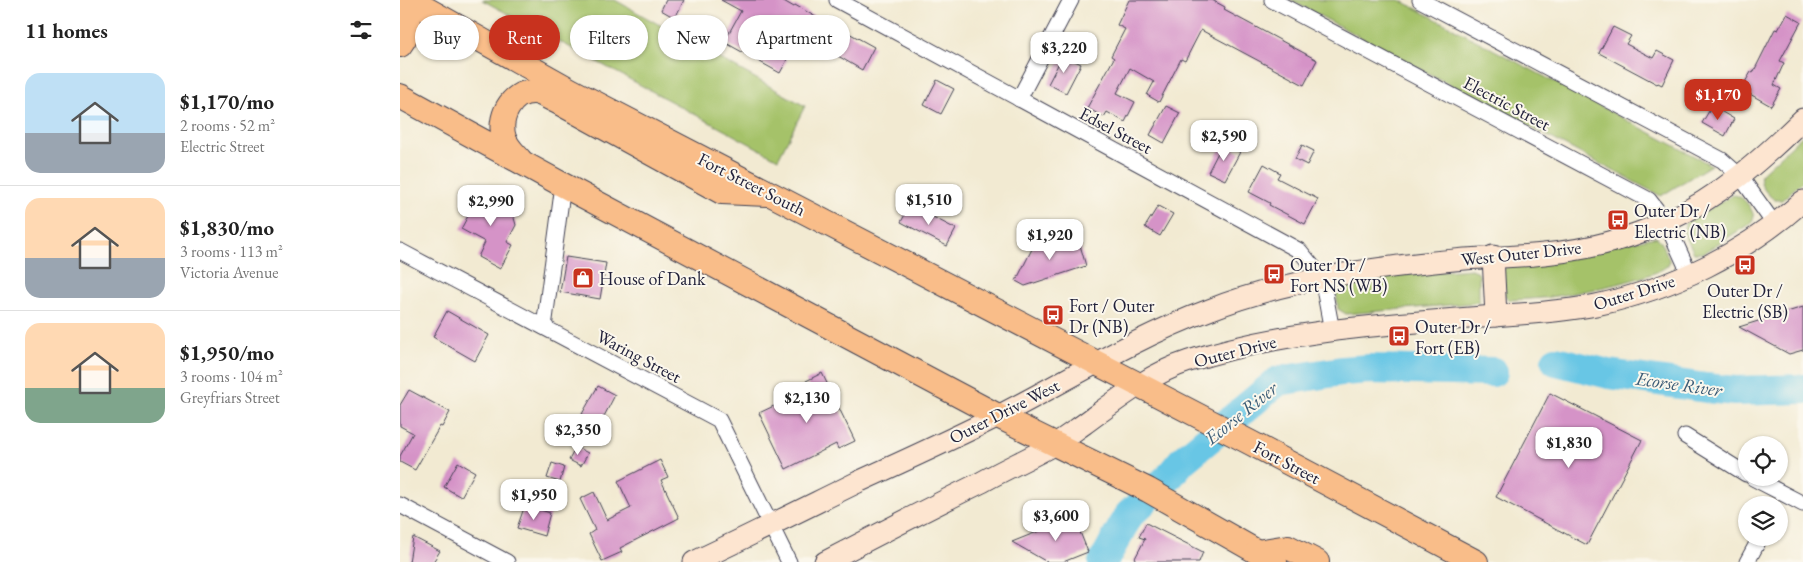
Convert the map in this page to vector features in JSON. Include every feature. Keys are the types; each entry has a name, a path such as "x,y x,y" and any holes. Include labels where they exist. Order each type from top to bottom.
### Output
{"main road":[{"name":"Fort Street South","path":"410,0 572,91 1097,363"},
{"path":"400,2 404,6 410,20 400,45"},
{"path":"523,163 508,146 502,131 503,120 515,99 524,93 534,92 558,102 722,192 773,194"},
{"path":"400,96 563,185 998,416 1133,483 1266,557 1288,547 1317,562"},
{"name":"West Outer Drive","path":"1322,278 1397,266 1493,256 1544,254 1588,247 1630,236 1666,222 1703,203 1768,153 1803,119"},
{"path":"1690,275 1737,250 1774,225 1803,200"},
{"path":"1493,256 1496,316"},
{"name":"Outer Drive","path":"825,562 1055,444 1137,385 1169,369 1197,359 1260,342 1332,331 1390,324 1548,313 1595,306 1641,293 1690,275"},
{"name":"Outer Drive West","path":"694,562 998,416 1147,337 1207,310 1269,289 1322,278"},
{"name":"Fort Street","path":"1097,363 1476,562"}],"street":[{"name":"Edsel Street","path":"836,0 1300,251 1322,278 1332,331"},
{"path":"1019,99 1071,0"},
{"name":"Electric Street","path":"1272,0 1649,200 1666,222 1690,275"},
{"path":"1420,0 1722,160 1740,176 1774,225"},
{"path":"544,327 563,185"},
{"name":"Waring Street","path":"400,251 719,420 789,562"},
{"path":"1684,436 1738,469"},
{"path":"1763,486 1776,496"},
{"path":"1788,501 1803,504"},
{"path":"400,505 507,562"},
{"path":"1747,562 1756,546"}],"green space":[{"path":"482,0 615,0 642,15 570,15 570,47 560,42 560,15 510,15"},
{"path":"1290,0 1400,0 1711,165 1661,196"},
{"path":"648,18 658,24 658,60 723,60 805,106 778,159 594,60 648,60"},
{"path":"1803,135 1803,181 1782,200 1775,200 1764,189 1760,178 1761,174"},
{"path":"1733,195 1740,197 1749,206 1754,217 1751,223 1703,253 1694,253 1684,233 1685,223"},
{"path":"1656,237 1660,240 1666,252 1669,263 1652,274 1617,284 1550,297 1510,300 1505,296 1503,270 1507,266"},
{"path":"1471,269 1477,271 1479,275 1479,301 1473,303 1346,314 1338,309 1336,289 1346,284 1380,277"}],"building":[{"path":"666,0 684,0 676,15 670,15 661,10"},
{"path":"721,0 782,0 812,15 739,15 741,11"},
{"path":"1129,0 1212,0 1225,7 1224,10 1317,60 1304,85 1201,30 1185,61 1181,59 1159,102 1147,95 1154,82 1130,68 1117,93 1135,102 1125,122 1107,112 1104,117 1087,108 1114,58 1111,56 1125,29 1117,25"},
{"path":"1787,14 1801,22 1780,61 1784,63 1774,85 1781,89 1771,106 1741,89 1751,72 1753,73 1775,29 1778,30"},
{"path":"738,16 738,50 728,44 728,35"},
{"path":"1613,27 1631,36 1626,44 1653,58 1657,51 1674,60 1662,85 1599,53"},
{"path":"850,34 874,47 862,70 845,60 850,60"},
{"path":"1063,55 1081,64 1066,93 1048,84"},
{"path":"757,60 787,60 780,73"},
{"path":"937,80 954,89 941,114 924,105"},
{"path":"1166,106 1180,113 1164,143 1150,135"},
{"path":"1712,106 1734,119 1725,136 1702,123"},
{"path":"1223,143 1240,152 1225,180 1208,172"},
{"path":"1302,145 1314,151 1307,165 1295,159"},
{"path":"1264,164 1280,173 1277,178 1318,199 1305,224 1249,192"},
{"path":"483,188 508,201 505,208 512,211 516,225 507,242 513,245 500,269 478,257 485,242 461,229"},
{"path":"910,205 956,229 947,246 901,222"},
{"path":"1158,206 1173,214 1160,236 1145,227"},
{"path":"1038,237 1052,244 1068,239 1071,248 1080,245 1086,266 1025,286 1016,281"},
{"name":"House of Dank","path":"566,257 606,263 600,299 560,292"},
{"path":"1803,307 1803,350 1789,354 1739,327"},
{"path":"447,311 489,335 475,361 433,337"},
{"path":"822,373 855,441 838,449 836,444 786,469 759,413 810,389 806,381"},
{"path":"598,386 615,395 600,424 582,414"},
{"path":"409,390 450,412 415,470 400,462 400,456 413,433 400,426 400,405"},
{"path":"1550,393 1642,440 1587,545 1496,497"},
{"path":"576,447 588,453 581,466 569,460"},
{"path":"660,460 668,477 661,480 679,518 620,548 622,552 602,561 589,534 595,530 580,499 594,492 607,520 631,508 618,481"},
{"path":"458,462 475,472 461,497 444,487"},
{"path":"552,463 564,467 560,482 547,478"},
{"path":"525,505 550,513 544,536 517,528"},
{"path":"1074,517 1088,552 1063,562 1047,562 1012,542"},
{"path":"1146,523 1203,552 1199,562 1133,562 1145,539 1139,537"},
{"path":"413,537 440,551 433,562 409,562"}],"waterway":[{"name":"Ecorse River","path":"1556,361 1609,374 1706,388 1735,391 1803,389"},
{"name":"Ecorse River","path":"1103,562 1129,515 1168,478 1182,461 1278,381 1342,371 1370,369 1493,372"}],"place":[{"name":"Outer Dr / Electric (NB)","path":"1618,220"},
{"name":"Outer Dr / Electric (SB)","path":"1745,265"},
{"name":"Outer Dr / Fort NS (WB)","path":"1274,274"},
{"name":"House of Dank","path":"583,278"},
{"name":"Fort / Outer Dr (NB)","path":"1053,315"},
{"name":"Outer Dr / Fort (EB)","path":"1399,336"}]}
